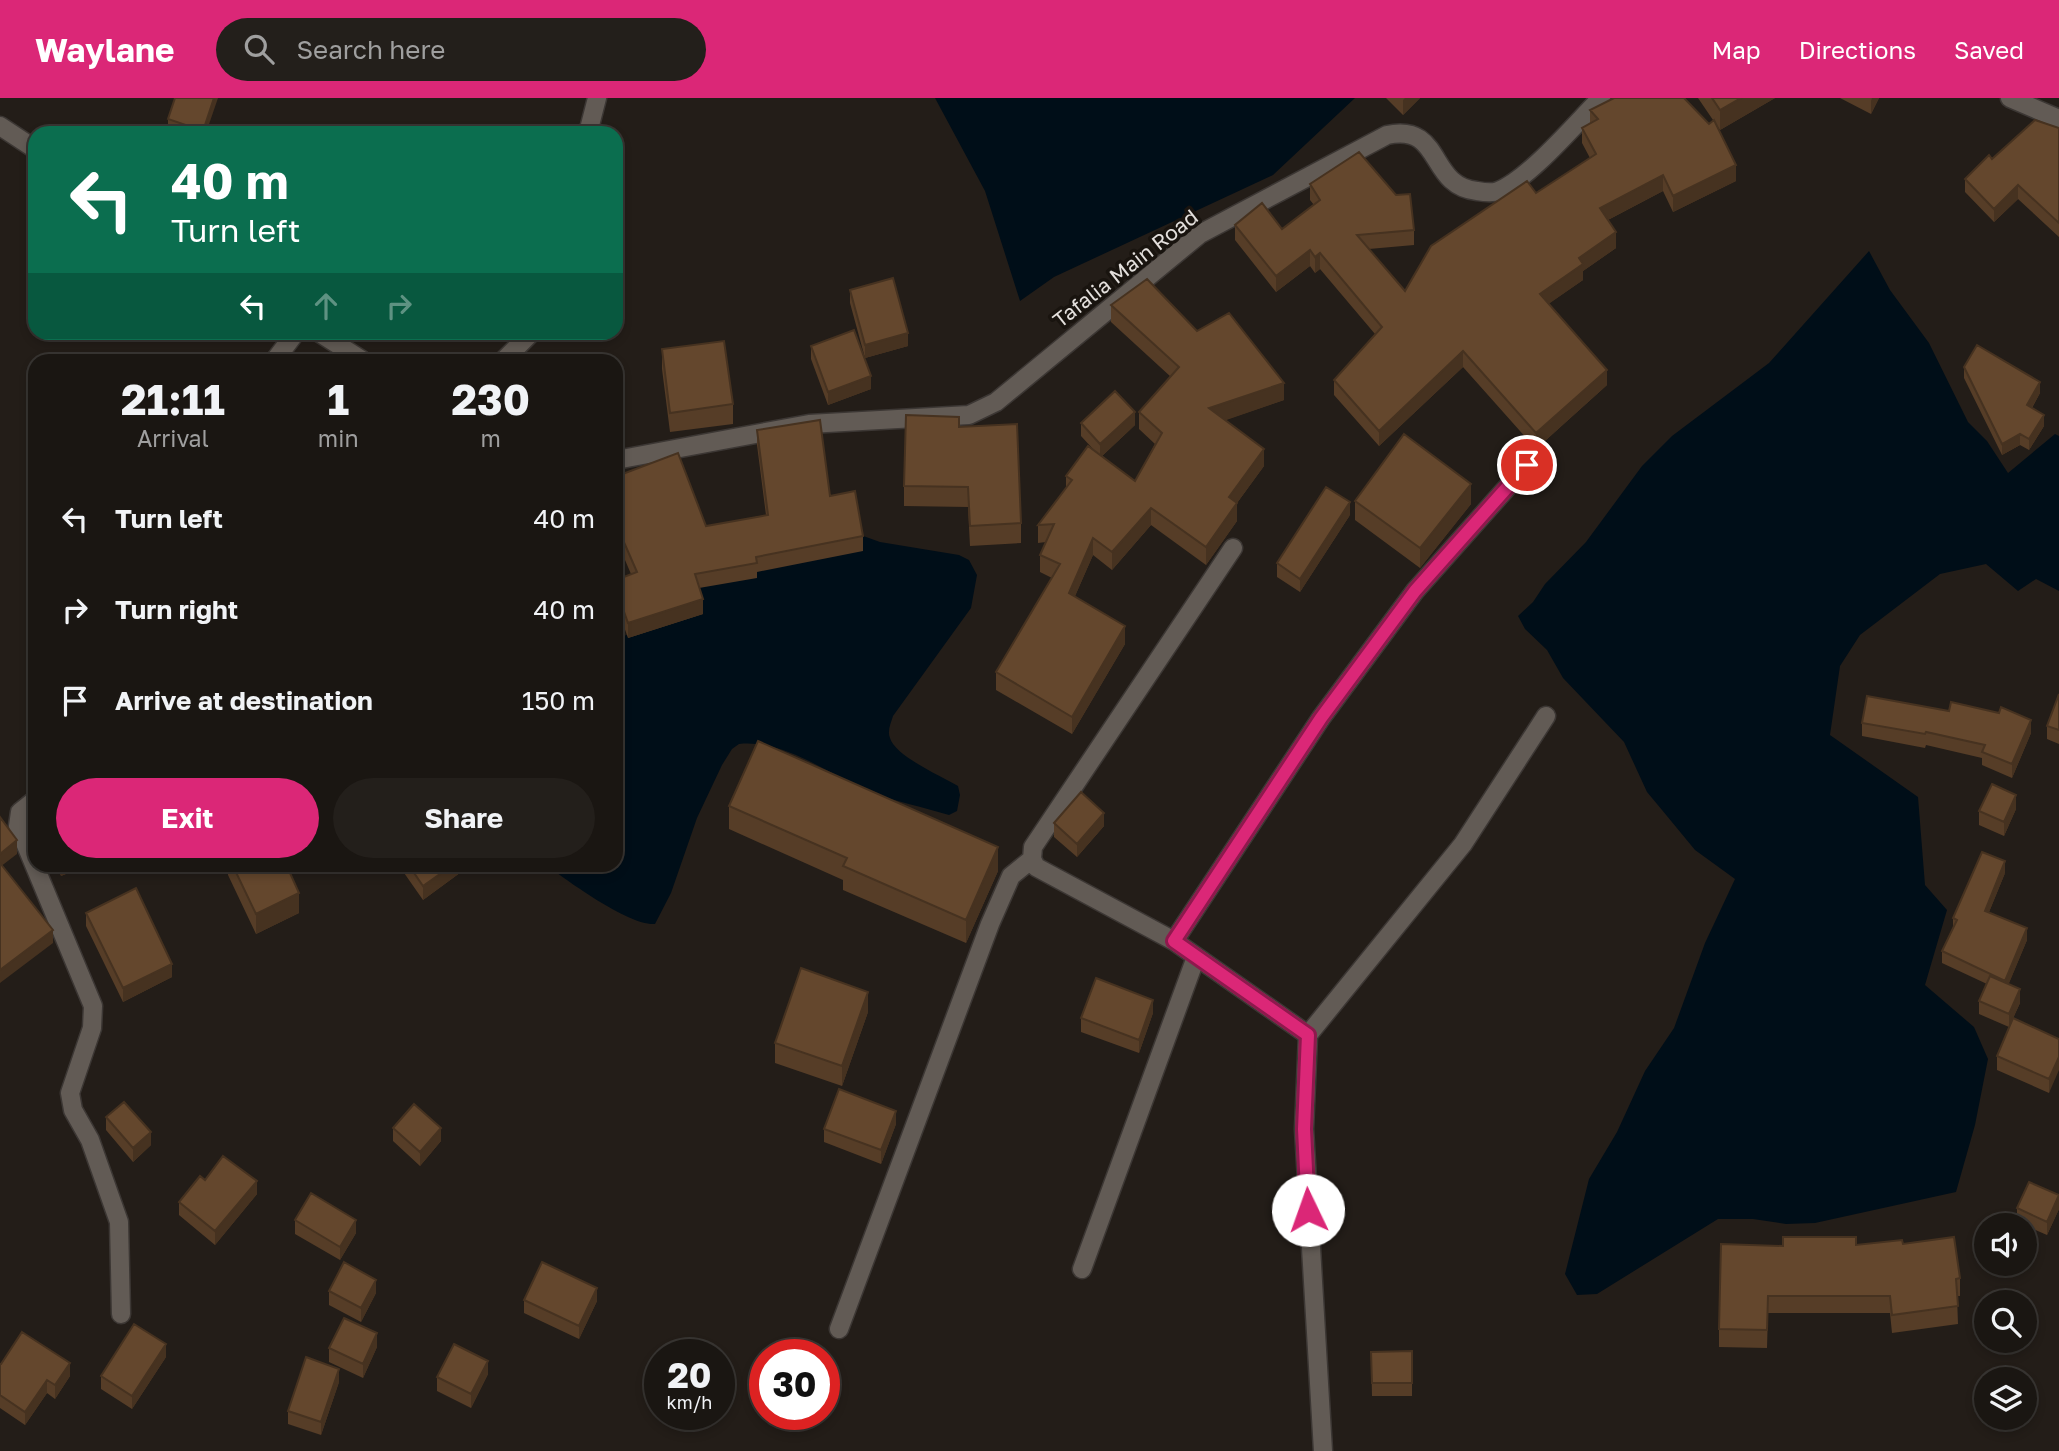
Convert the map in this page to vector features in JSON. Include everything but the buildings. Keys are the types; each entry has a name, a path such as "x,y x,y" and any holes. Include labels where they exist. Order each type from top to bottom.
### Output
{"street":[{"path":"590,126 597,98"},
{"name":"Tafalia Main Road","path":"623,459 809,424 969,415 996,402 1200,234 1387,135 1406,131 1424,139 1454,184 1474,191 1497,192 1522,176 1601,98"},
{"path":"2010,98 2059,119"},
{"path":"0,126 28,144"},
{"path":"331,340 353,354"},
{"path":"510,354 524,340"},
{"path":"1174,941 1344,686 1415,591 1527,465"},
{"path":"1233,548 1033,847 1032,859 1036,867 1174,941 1308,1035"},
{"path":"1323,1451 1304,1129 1308,1035 1463,844 1546,716"},
{"path":"28,806 20,812 18,826 28,850"},
{"path":"839,1329 990,924 1011,876 1032,859"},
{"path":"37,872 93,1006 92,1028 69,1093 73,1110 90,1140 118,1222 121,1314"},
{"path":"1082,1269 1196,957"}],"shaded area":[{"path":"935,98 1355,98 1273,175 1054,277 1020,301 985,191"},
{"path":"1869,251 1890,290 1929,343 1968,422 1987,441 2008,473 2055,434 2059,436 2059,591 2036,579 2018,591 1986,564 1940,574 1860,635 1840,666 1830,735 1918,797 1925,885 1947,910 1925,985 1974,1027 1988,1059 1975,1125 1956,1192 1815,1223 1786,1224 1753,1219 1718,1219 1597,1294 1577,1295 1565,1274 1589,1179 1617,1132 1645,1071 1674,1028 1705,943 1735,879 1695,850 1647,792 1624,742 1563,678 1547,650 1525,629 1518,616 1586,542 1642,466 1672,436 1769,363"},
{"path":"855,533 880,542 959,555 969,560 977,575 971,608 893,716 889,730 890,738 900,752 958,786 960,795 957,811 949,815 890,799 791,753 774,747 739,744 732,749 722,765 697,818 671,893 655,924 630,918 556,872 623,872 623,636 638,632 689,583"}],"route":[{"path":"1308,1210 1304,1129 1308,1035 1253,999 1174,941 1321,718 1415,591 1527,465"}]}
